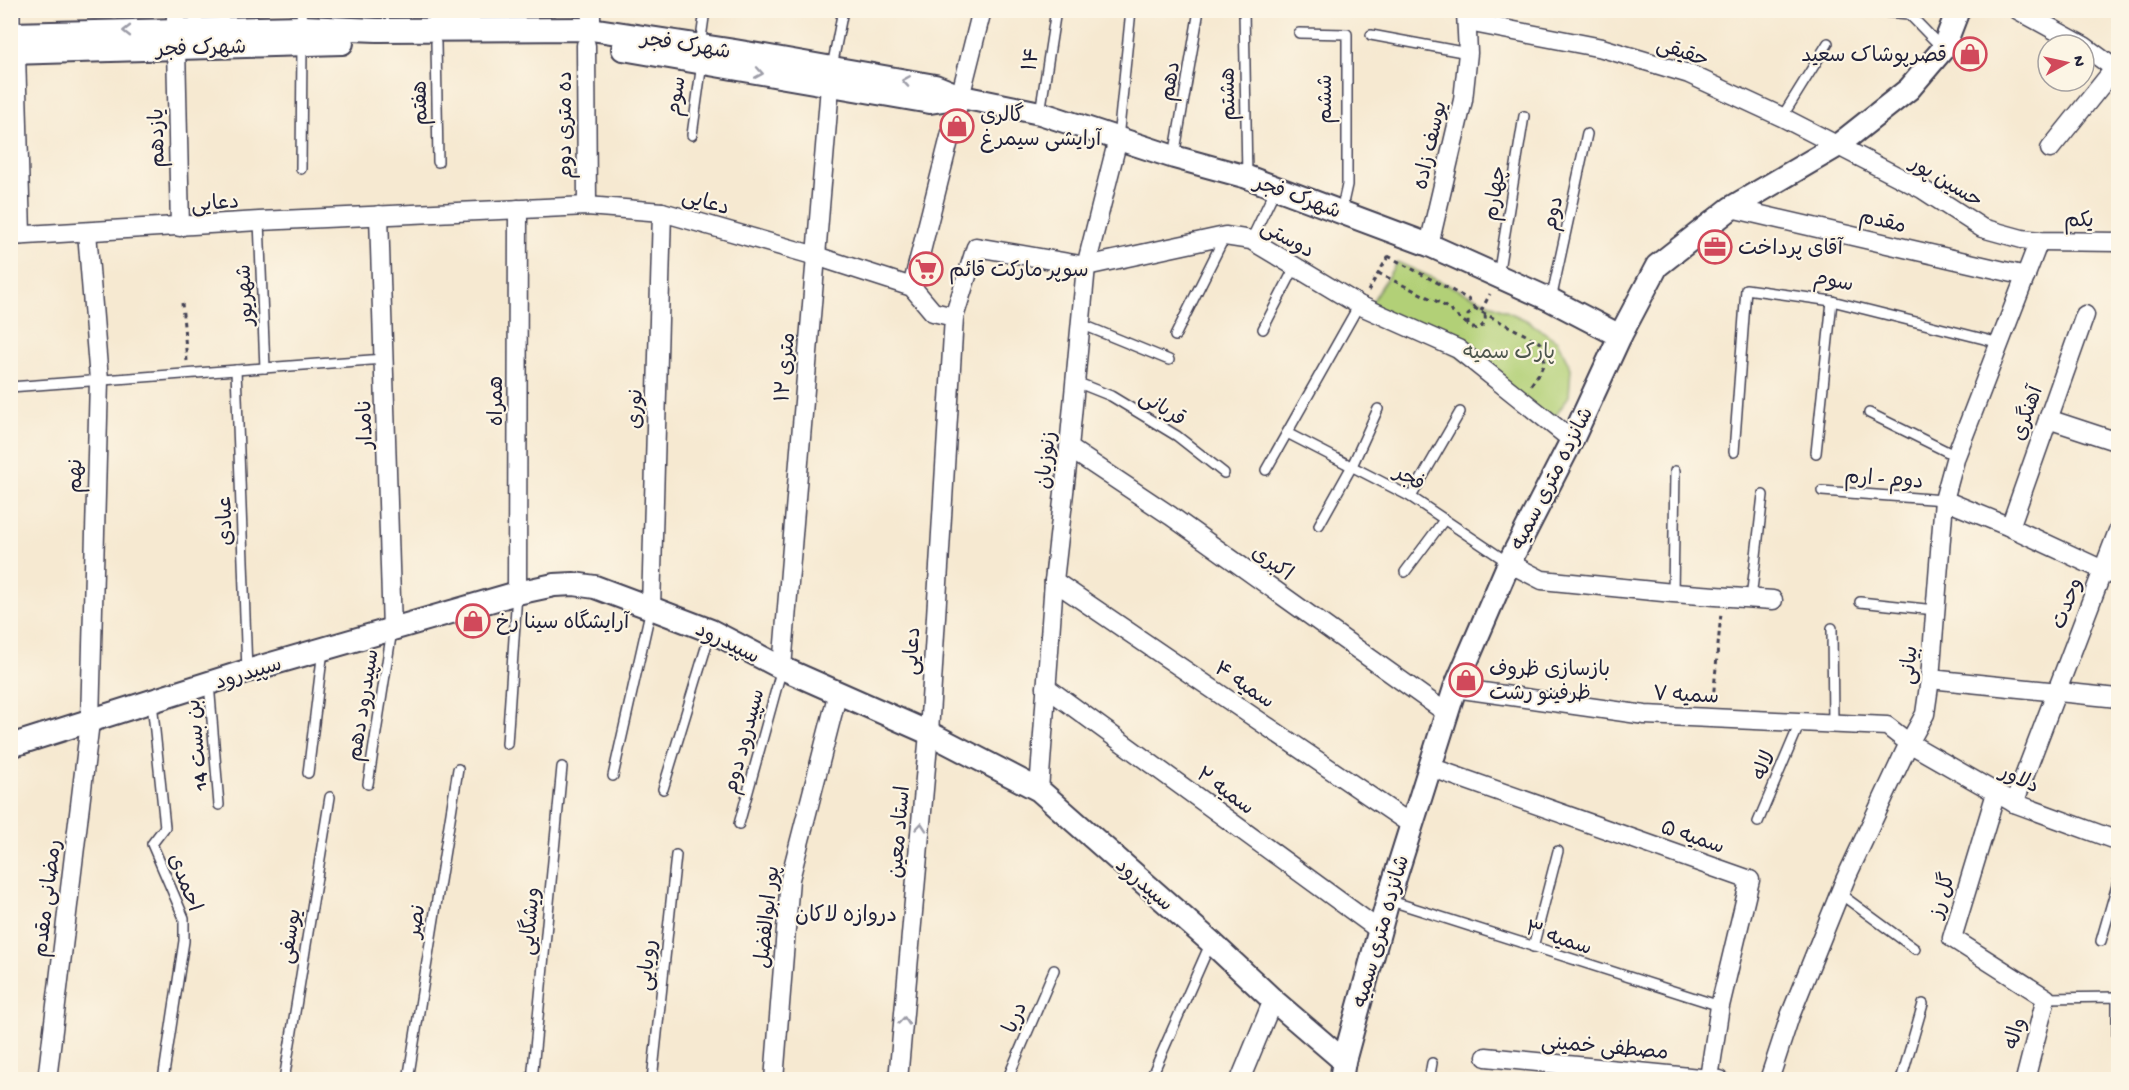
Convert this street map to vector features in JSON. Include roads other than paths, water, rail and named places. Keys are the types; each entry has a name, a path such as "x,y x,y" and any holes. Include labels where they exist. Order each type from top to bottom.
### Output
{"street":[{"path":"954,317 933,312 912,286 962,97 982,10"},
{"name":"شانزده متری سمیه","path":"1342,1070 1379,930 1455,688 1509,563 1572,440 1620,336 1657,266 1731,208 1837,146 1909,89 1943,49 1958,10"},
{"path":"2018,10 2061,33"},
{"name":"یوسف زاده","path":"1430,245 1463,100 1468,53 1466,16"},
{"name":"حقیقی","path":"1466,16 1602,48 1689,74 1782,117 1837,146"},
{"name":"شهرک فجر","path":"13,43 176,30 301,27 377,30 434,27 589,28 701,54 831,77 935,86 962,97 1040,113 1174,157 1247,177 1430,245 1551,300 1620,336"},
{"name":"ده متری دوم","path":"587,206 589,28"},
{"name":"یازدهم","path":"176,30 180,227"},
{"path":"13,43 16,235"},
{"path":"2050,149 2117,69 2096,54"},
{"name":"۱۲ متری","path":"782,668 831,77"},
{"name":"زنوزیان","path":"1039,790 1054,581 1070,448 1086,266 1118,139"},
{"name":"حسین پور","path":"1837,146 1922,189 1982,228 2022,239 2039,241"},
{"name":"دعایی","path":"16,235 587,206 662,212 912,286"},
{"name":"مقدم","path":"1731,208 2026,276"},
{"name":"همراه","path":"517,593 518,209"},
{"name":"نوری","path":"651,608 662,212"},
{"name":"نامدار","path":"379,215 392,630"},
{"name":"نهم","path":"87,232 99,380 90,722"},
{"name":"دوستی","path":"954,317 976,247 1086,266 1225,236 1251,240 1359,305 1458,350 1572,440"},
{"name":"یکم","path":"2039,241 2118,242"},
{"name":"بیانی","path":"1769,1080 1790,1016 1839,892 1925,714 1930,679 1944,500 1956,456 2039,241"},
{"name":"آهنگری","path":"2010,527 2085,315"},
{"name":"دعایی","path":"929,733 954,317"},
{"path":"2048,419 2118,442"},
{"name":"اکبری","path":"1070,448 1171,516 1448,714"},
{"path":"1944,500 2010,527 2111,574"},
{"name":"وحدت","path":"2055,692 2111,574 2118,531"},
{"path":"1509,563 1542,580 1773,600"},
{"name":"سمیه ۴","path":"1054,581 1412,825"},
{"name":"سپیدرود","path":"10,746 247,671 517,593 554,585 574,584 595,587 711,631 782,668 929,733 1039,790 1211,942 1273,1000 1342,1070"},
{"path":"1930,679 2118,698"},
{"name":"سمیه ۲","path":"1046,687 1379,930"},
{"name":"سمیه ۷","path":"1455,688 1645,715 1887,726 1909,743"},
{"name":"پور ابوالفضل","path":"774,1080 790,879 838,692"},
{"path":"2014,803 2055,692"},
{"name":"رمضانی مقدم","path":"47,1080 90,722"},
{"name":"استاد معین","path":"898,1080 929,733"},
{"name":"دلاور","path":"1909,743 2014,803 2118,839"},
{"name":"سمیه ۵","path":"1430,767 1750,880 1720,1006 1714,1079"},
{"name":"گل رز","path":"1996,793 1952,938 2046,998"},
{"name":"واله","path":"2025,1080 2046,998"},
{"path":"1240,1080 1273,1000"},
{"name":"مصطفی خمینی","path":"1486,1057 1552,1072 1714,1079"}],"lane":[{"path":"13,43 15,10"},
{"path":"701,54 705,10"},
{"path":"831,77 843,10"},
{"name":"۱۴","path":"1040,113 1056,10"},
{"path":"1118,139 1131,10"},
{"name":"دهم","path":"1174,157 1199,10"},
{"name":"هشتم","path":"1244,10 1247,177"},
{"path":"1861,10 1909,14 1943,49"},
{"path":"301,27 301,169"},
{"name":"هفتم","path":"434,27 438,162"},
{"name":"ششم","path":"1299,33 1347,34 1347,185 1341,212"},
{"path":"1371,35 1468,53"},
{"path":"1782,117 1828,43"},
{"name":"سوم","path":"692,135 701,54"},
{"name":"چهارم","path":"1498,276 1524,116"},
{"name":"دوم","path":"1551,300 1587,134"},
{"path":"1251,240 1276,188"},
{"name":"شهریور","path":"259,221 265,368"},
{"path":"1175,336 1225,236"},
{"path":"1263,329 1295,267"},
{"name":"سوم","path":"1734,452 1746,289 1832,301 2000,344"},
{"path":"1816,453 1832,301"},
{"path":"1266,470 1359,305"},
{"path":"1081,324 1169,360"},
{"path":"10,387 384,359"},
{"name":"عبادی","path":"236,370 247,671"},
{"name":"قربانی","path":"1076,382 1111,396 1177,436 1224,473"},
{"path":"1319,525 1352,466 1378,410"},
{"path":"1411,497 1460,412"},
{"path":"1869,413 1956,456"},
{"name":"فجر","path":"1287,433 1411,497 1509,563"},
{"path":"1673,593 1675,471"},
{"name":"دوم - ارم","path":"1822,491 1944,500"},
{"path":"1751,599 1763,495"},
{"path":"1405,572 1444,519"},
{"path":"507,744 517,593"},
{"path":"1860,602 1935,610"},
{"path":"613,776 651,608"},
{"path":"1832,628 1833,724"},
{"name":"سپیدرود دهم","path":"368,784 392,630"},
{"path":"663,789 711,631"},
{"path":"308,773 323,650"},
{"name":"سپیدرود دوم","path":"739,824 782,668"},
{"name":"بن بست 14","path":"209,683 219,805"},
{"name":"احمدی","path":"152,702 165,826 152,844 184,918 184,941 163,1080"},
{"name":"لاله","path":"1758,822 1800,723"},
{"name":"ویشگایی","path":"532,1080 562,767"},
{"name":"نصر","path":"408,1080 458,769"},
{"name":"یوسفی","path":"284,1080 330,797"},
{"path":"1533,948 1558,851"},
{"name":"رویایی","path":"652,1080 676,855"},
{"path":"2101,941 2118,882"},
{"path":"1839,892 1916,949"},
{"name":"سمیه ۳","path":"1388,900 1720,1006"},
{"path":"1150,1080 1211,942"},
{"name":"دریا","path":"1007,1080 1054,970"},
{"path":"2046,998 2117,997 2117,1064"},
{"path":"1901,1080 1923,1004"},
{"path":"1429,1080 1432,1063"}],"place":[{"name":"قصرپوشاک سعید","path":"1970,54"},
{"name":"گالری آرایشی سیمرغ","path":"957,126"},
{"name":"آقای پرداخت","path":"1715,247"},
{"name":"سوپر مارکت قائم","path":"926,269"},
{"name":"آرایشگاه سینا رخ","path":"473,621"},
{"name":"بازسازی ظروف ظرفینو رشت","path":"1466,680"}],"district":[{"name":"دروازه لاکان","path":"846,913"}],"park label":[{"name":"پارک سمیه","path":"1509,351"}]}
